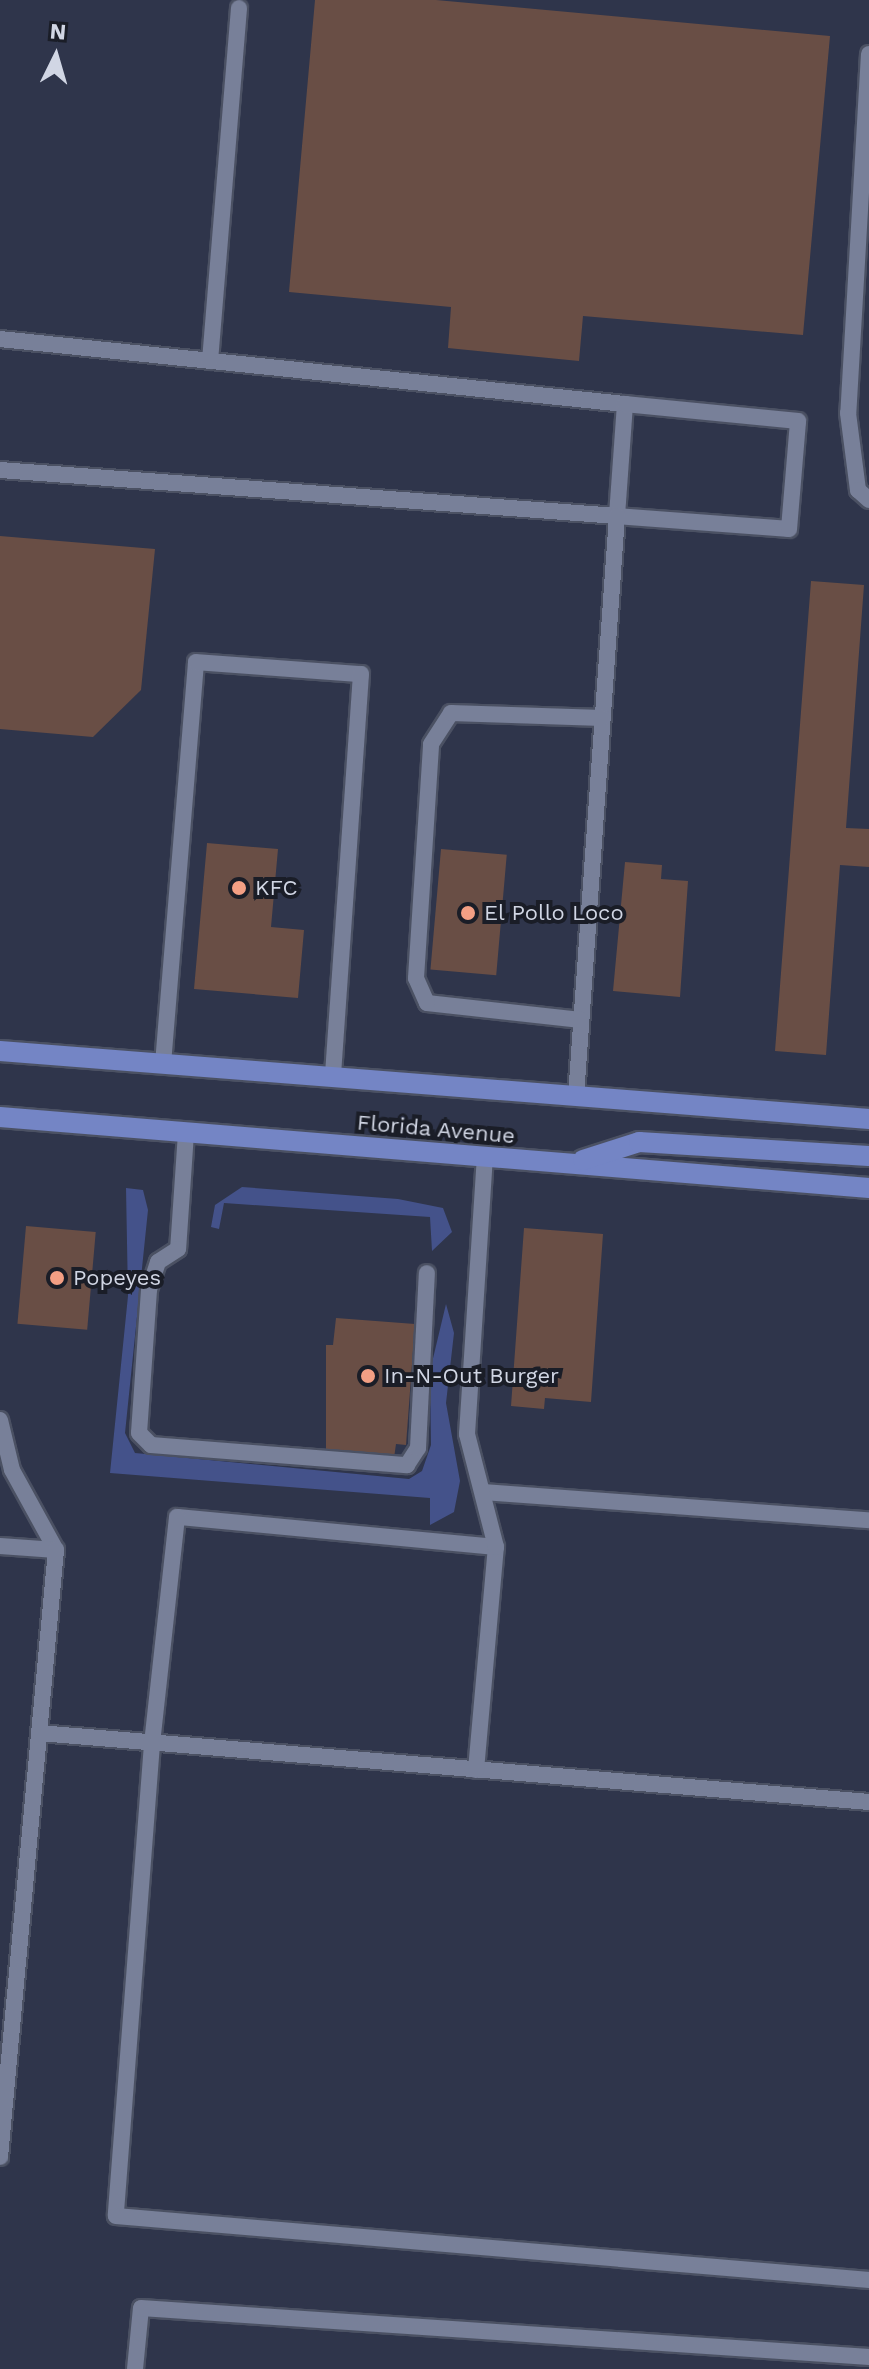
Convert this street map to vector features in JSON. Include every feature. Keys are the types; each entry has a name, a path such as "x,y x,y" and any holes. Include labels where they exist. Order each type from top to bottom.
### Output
{"main road":[{"name":"Florida Avenue","path":"0,1051 869,1119"},
{"name":"Florida Avenue","path":"0,1117 869,1188"},
{"path":"572,1164 639,1142 869,1156"}],"lane":[{"path":"210,361 239,8"},
{"path":"869,54 848,413 858,490 869,500"},
{"path":"0,339 798,421 789,529 0,470"},
{"path":"576,1096 625,404"},
{"path":"163,1064 196,662 361,674 333,1077"},
{"path":"581,1020 427,1003 416,978 431,744 451,713 602,718"},
{"path":"186,1133 178,1249 158,1262 149,1290 139,1433 151,1445 171,1449 407,1465 418,1448 427,1273"},
{"path":"476,1770 496,1547 467,1434 485,1157"},
{"path":"0,1420 12,1470 56,1550 39,1733 6,2002 0,2157"},
{"path":"484,1492 869,1520"},
{"path":"496,1547 177,1517 152,1744 116,2216 869,2280"},
{"path":"0,1546 56,1550"},
{"path":"39,1733 869,1802"},
{"path":"135,2369 141,2308 869,2357"}],"shaded area":[{"path":"242,1187 398,1199 443,1208 452,1232 432,1251 430,1217 224,1203 219,1229 211,1227 215,1205"},
{"path":"126,1188 143,1190 148,1210 125,1433 135,1453 409,1479 422,1471 431,1445 430,1371 446,1304 454,1333 446,1403 460,1481 454,1512 430,1525 430,1498 110,1473 128,1296"}],"building":[{"path":"315,0 436,0 830,36 803,335 583,316 579,361 448,348 451,307 289,292"},
{"path":"0,536 155,549 141,690 93,737 0,729"},
{"path":"811,581 864,585 846,828 869,829 869,867 840,865 826,1055 775,1051"},
{"name":"KFC","path":"207,843 278,849 271,927 304,930 298,998 194,989"},
{"name":"El Pollo Loco","path":"441,849 507,855 496,975 430,970"},
{"path":"625,862 662,865 661,879 688,881 680,997 613,991"},
{"name":"Popeyes","path":"26,1226 96,1232 87,1330 17,1324"},
{"path":"524,1228 603,1234 591,1402 545,1398 544,1409 511,1406"},
{"name":"In-N-Out Burger","path":"336,1318 415,1324 406,1445 396,1444 394,1458 326,1452 326,1345 333,1345"}],"place":[{"name":"KFC","path":"239,888"},
{"name":"El Pollo Loco","path":"468,913"},
{"name":"Popeyes","path":"57,1278"},
{"name":"In-N-Out Burger","path":"368,1376"}]}
